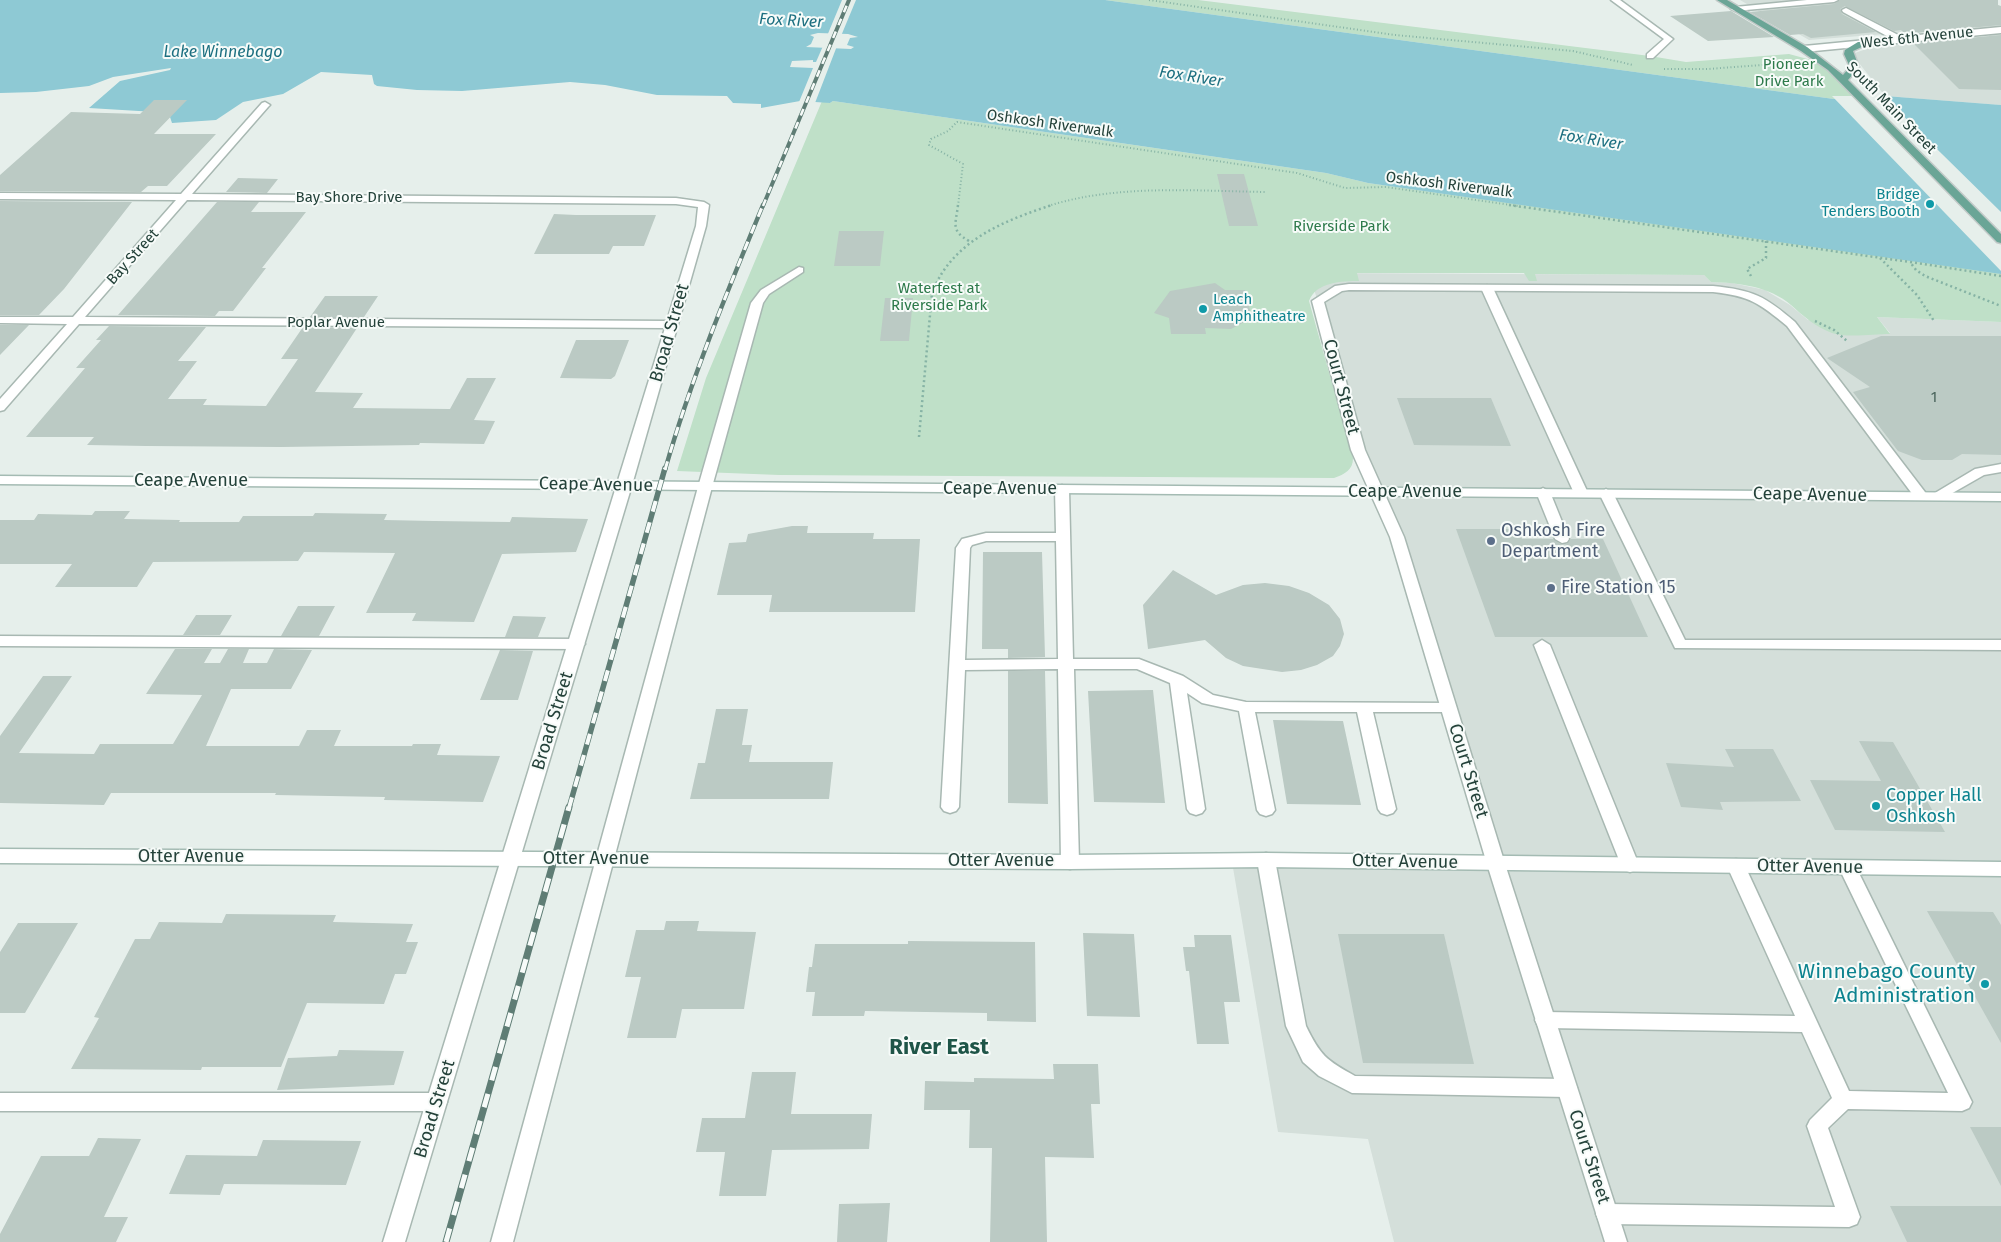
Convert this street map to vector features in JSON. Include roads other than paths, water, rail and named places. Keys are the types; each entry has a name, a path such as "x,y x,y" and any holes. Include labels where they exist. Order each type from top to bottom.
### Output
{"main road":[{"name":"South Main Street","path":"1721,0 1826,64 2001,240"},
{"path":"1843,80 1855,67 1848,54 1849,50 1861,44"}],"street":[{"path":"1615,0 1669,40 1650,56"},
{"path":"1735,8 1834,0"},
{"path":"1846,10 1899,39"},
{"name":"West 6th Avenue","path":"1804,49 2001,30"},
{"name":"Bay Street","path":"0,407 265,105"},
{"name":"Bay Shore Drive","path":"0,196 698,202"},
{"name":"Broad Street","path":"394,1242 512,859 672,326 705,208 704,205 698,202"},
{"path":"502,1242 705,487 757,303 765,292 799,270"},
{"name":"Court Street","path":"1486,288 1349,287 1334,291 1318,300 1358,450 1397,537 1496,864 1616,1242"},
{"path":"1581,493 1486,288 1713,289 1747,293 1759,298 1791,324 1921,496"},
{"name":"Poplar Avenue","path":"0,320 672,326"},
{"path":"1938,496 1980,472 2001,468"},
{"name":"Ceape Avenue","path":"0,480 2001,497"},
{"path":"1062,489 1070,862"},
{"path":"1543,492 1562,539"},
{"path":"1606,493 1680,645 2001,645"},
{"path":"950,807 963,548 967,542 986,537 1063,537"},
{"path":"0,641 577,644"},
{"path":"1542,645 1630,865"},
{"path":"957,665 1139,664 1177,680 1208,699 1246,707 1448,707"},
{"path":"1177,680 1196,809"},
{"path":"1364,706 1387,809"},
{"path":"1246,707 1266,810"},
{"name":"Otter Avenue","path":"0,856 1070,862 1266,860 2001,869"},
{"path":"1266,860 1296,1026 1310,1056 1326,1070 1352,1084 1567,1088"},
{"path":"1736,866 1843,1100"},
{"path":"1607,1214 1849,1217 1818,1126 1843,1100 1962,1102 1848,868"},
{"path":"1545,1020 1808,1024"},
{"path":"0,1102 437,1102"}],"water":[{"path":"0,0 1105,0 1834,99 1885,96 2001,105 2001,274 1368,183 1326,173 833,101 830,103 800,101 761,108 761,104 733,103 727,96 657,95 605,85 570,82 462,91 417,90 377,86 374,84 372,75 321,72 283,94 243,102 216,120 172,123 170,117 172,113 89,108 120,81 170,70 171,68 113,77 89,86 36,92 0,93","holes":["818,33 848,34 858,37 850,38 847,45 854,47 851,49 806,47 811,44 814,37 810,35"]}],"railway":[{"path":"763,206 849,0"},
{"path":"665,470 698,369 763,205"},
{"path":"569,808 665,468"},
{"path":"446,1242 569,807"}],"place":[{"name":"Bridge Tenders Booth","path":"1930,204"},
{"name":"Leach Amphitheatre","path":"1203,309"},
{"name":"Oshkosh Fire Department","path":"1491,541"},
{"name":"Fire Station 15","path":"1551,588"},
{"name":"Copper Hall Oshkosh","path":"1876,806"},
{"name":"Winnebago County Administration","path":"1985,984"}],"district":[{"name":"River East","path":"939,1048"}],"water label":[{"name":"Fox River","path":"791,21"},
{"name":"Lake Winnebago","path":"223,53"},
{"name":"Fox River","path":"1191,77"},
{"name":"Fox River","path":"1591,140"}],"park label":[{"name":"Pioneer Drive Park","path":"1789,74"},
{"name":"Riverside Park","path":"1341,227"},
{"name":"Waterfest at Riverside Park","path":"939,298"}]}
